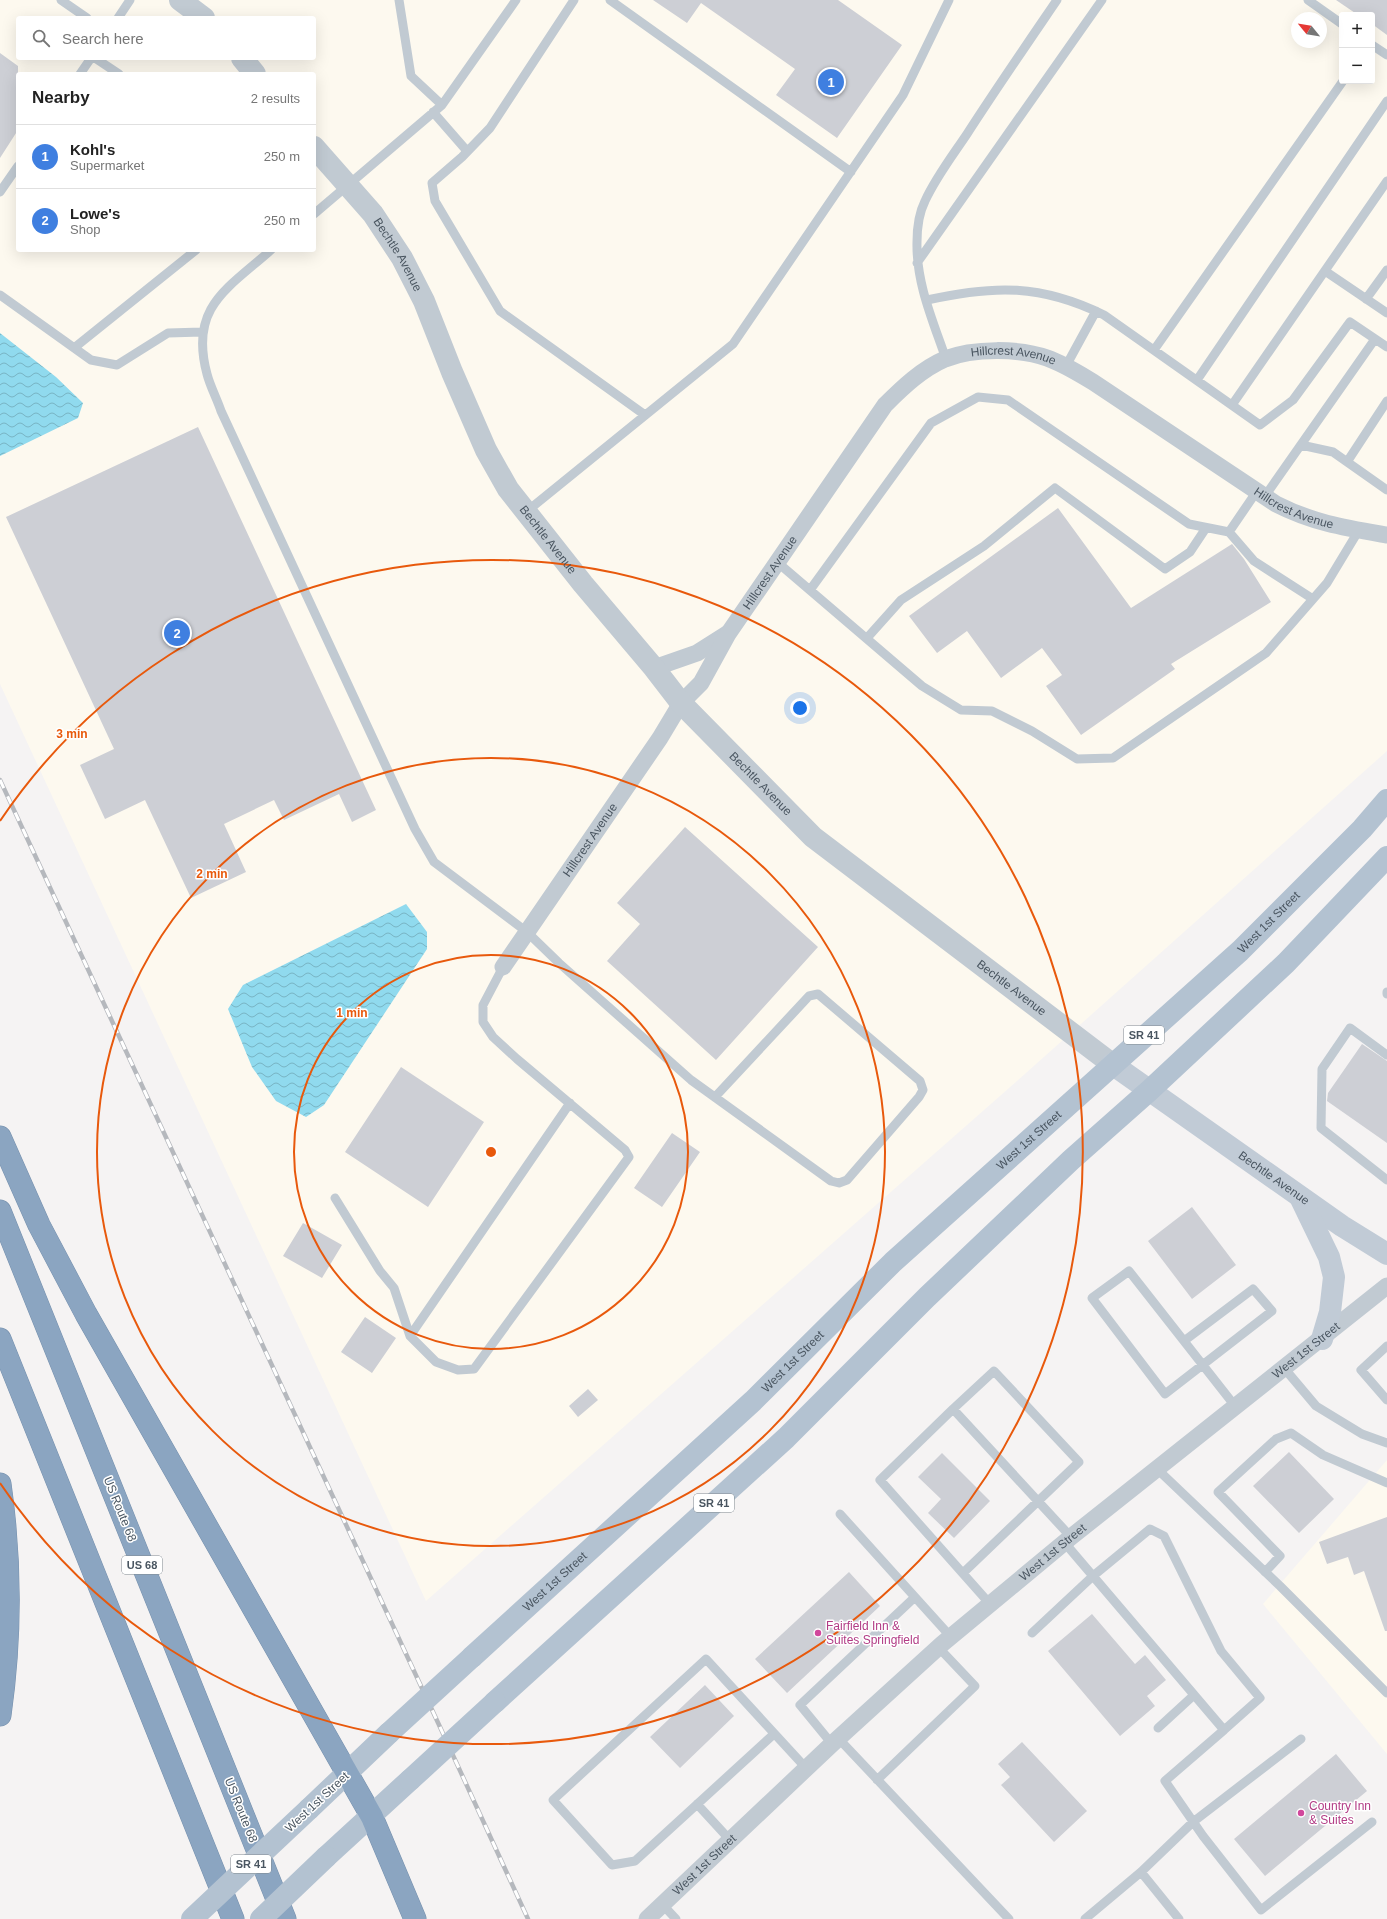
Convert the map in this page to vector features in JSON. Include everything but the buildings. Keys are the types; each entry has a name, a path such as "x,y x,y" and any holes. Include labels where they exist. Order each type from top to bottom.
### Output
{"highway":[{"path":"0,1137 39,1224 86,1314 372,1817 414,1919"},
{"name":"US Route 68","path":"0,1211 285,1919"},
{"path":"0,1339 233,1919"},
{"path":"0,1484 8,1569 9,1618 0,1715"}],"main road":[{"name":"West 1st Street","path":"192,1919 389,1733 753,1400 893,1262 1112,1064 1240,951 1362,829 1387,800"},
{"name":"SR 41","path":"261,1919 495,1702 786,1438 927,1297 1071,1160 1150,1090 1286,963 1387,856"},
{"name":"Bechtle Avenue","path":"1112,1064 1300,1197 1387,1254"},
{"path":"1300,1197 1329,1257 1334,1277 1330,1312 1322,1339"}],"street":[{"path":"180,0 201,16"},
{"path":"244,60 253,72"},
{"name":"Bechtle Avenue","path":"316,149 372,214 402,258 424,301 452,372 486,450 508,489 582,584 654,668 681,703 813,837 1112,1064"},
{"name":"Hillcrest Avenue","path":"503,967 660,738 681,703 701,683 728,634 885,405 904,386 926,370 946,359 966,354 993,351 1020,352 1046,358 1066,366 1093,382 1261,494 1297,514 1319,522 1387,535"},
{"name":"Hillcrest Avenue","path":"654,668 697,653 728,634"},
{"name":"West 1st Street","path":"646,1919 835,1741 945,1642 1067,1539 1322,1339 1387,1286"}],"lane":[{"path":"61,0 84,16"},
{"path":"119,16 130,0"},
{"path":"399,0 411,76 442,105"},
{"path":"316,212 442,105 516,0"},
{"path":"574,0 490,128 432,182 435,201 500,311 645,415"},
{"path":"610,0 850,172"},
{"path":"526,512 733,344 903,94 949,0"},
{"path":"946,359 927,300 918,263 917,241 919,221 924,202 989,99 1057,0"},
{"path":"918,263 1102,0"},
{"path":"1308,0 1339,22"},
{"path":"1375,47 1387,55"},
{"path":"81,72 90,60"},
{"path":"98,60 116,72"},
{"path":"1154,350 1341,84"},
{"path":"1197,380 1387,101"},
{"path":"433,112 467,151"},
{"path":"0,192 16,169"},
{"path":"1232,405 1387,181"},
{"path":"74,348 194,252"},
{"path":"269,252 223,292 207,316 202,332 202,344 207,374 221,411 415,829 434,862 527,932 559,963 674,1064 715,1097 831,1182 839,1183 847,1180 919,1097 922,1090 920,1081 818,994 809,996 715,1097"},
{"path":"1366,299 1387,270"},
{"path":"1325,271 1387,313"},
{"path":"927,300 960,293 992,289 1023,290 1055,296 1096,311 1260,425 1293,400 1350,322 1387,347"},
{"path":"0,295 91,360 117,365 168,333 202,332"},
{"path":"1066,366 1096,311"},
{"path":"1229,532 1300,445 1375,339"},
{"path":"810,590 931,423 978,397 1008,400 1189,524 1229,532 1254,560 1313,600"},
{"path":"1347,462 1387,402"},
{"path":"1300,445 1332,452 1387,490"},
{"path":"867,638 901,600 984,546 1056,488 1165,569 1190,552 1206,528"},
{"path":"777,562 922,686 961,710 992,711 1032,731 1077,759 1112,758 1266,653 1327,583 1359,530"},
{"path":"334,1198 380,1271 394,1288 410,1336 436,1362 458,1370 474,1368 629,1157 626,1150 517,1060 494,1037 483,1022 483,1005 503,967"},
{"path":"1387,1055 1350,1028 1322,1070 1321,1128 1387,1180"},
{"path":"410,1336 570,1103"},
{"path":"1184,1341 1253,1289 1272,1311 1202,1365 1165,1394 1092,1298 1129,1271 1202,1365 1235,1406"},
{"path":"1387,1346 1361,1370 1387,1400"},
{"path":"1284,1368 1316,1406 1362,1434 1387,1443"},
{"path":"963,1573 1079,1462 994,1371 880,1480 990,1604"},
{"path":"953,1409 1038,1501 1093,1576 1224,1730"},
{"path":"1265,1572 1280,1556 1218,1492 1276,1439 1291,1433 1322,1455 1387,1483"},
{"path":"1156,1468 1265,1572 1387,1693"},
{"path":"840,1514 915,1597 975,1686 877,1780"},
{"path":"1032,1633 1093,1576 1150,1529 1164,1536 1221,1651 1260,1698 1165,1781 1203,1836 1261,1910 1372,1822"},
{"path":"915,1597 800,1705 835,1741 877,1780 1009,1919"},
{"path":"774,1734 635,1861 612,1865 553,1800 706,1659 806,1768"},
{"path":"1158,1728 1194,1695"},
{"path":"1085,1919 1141,1872 1193,1822 1301,1739"},
{"path":"697,1804 730,1840"},
{"path":"1141,1872 1180,1919"},
{"path":"662,1904 676,1919"}],"shaded area":[{"path":"0,0 1387,0 1387,751 1017,1081 426,1601 0,684"},
{"path":"1387,1460 1387,1754 1263,1604"}],"water":[{"path":"0,333 56,377 83,403 78,418 0,456"},
{"path":"406,904 427,932 427,949 324,1105 306,1117 276,1101 252,1067 228,1009 243,985"}],"railway":[{"path":"0,780 528,1919"}],"place":[{"name":"Kohl's","path":"831,82"},
{"name":"Lowe's","path":"177,633"},
{"name":"Fairfield Inn & Suites Springfield","path":"818,1633"},
{"name":"Country Inn & Suites","path":"1301,1813"}]}
